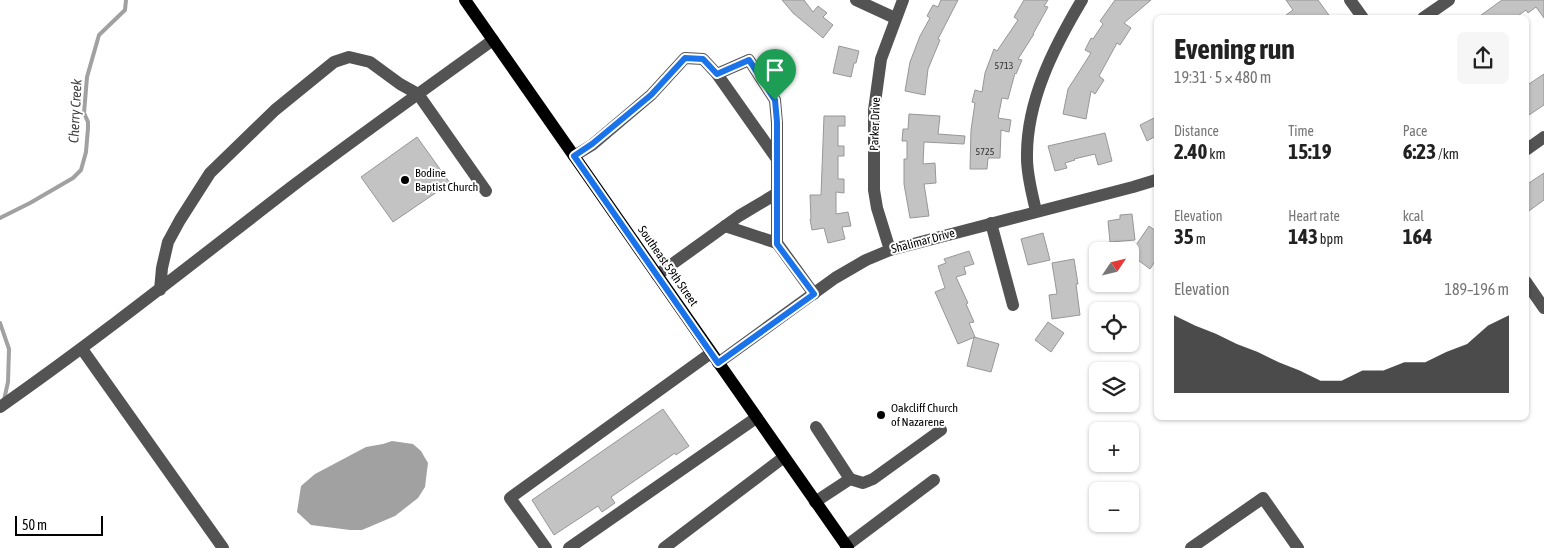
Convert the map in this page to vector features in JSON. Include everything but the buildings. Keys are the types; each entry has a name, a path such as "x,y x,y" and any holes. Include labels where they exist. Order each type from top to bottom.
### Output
{"main road":[{"name":"Southeast 59th Street","path":"465,0 847,547"}],"street":[{"path":"856,0 895,18"},
{"name":"Parker Drive","path":"890,250 877,208 874,190 874,127 877,79 881,59 902,0"},
{"path":"1036,211 1027,165 1031,120 1046,71 1059,42 1082,0"},
{"path":"1350,0 1360,15"},
{"path":"1427,15 1449,0"},
{"path":"0,407 82,349 291,187 493,40"},
{"path":"160,290 162,268 168,242 210,173 275,110 334,62 349,57 370,62 400,84 418,94 486,191"},
{"path":"574,156 592,144 651,95 685,58 703,59 717,74 777,159"},
{"path":"717,74 749,60 775,100 777,122 777,244"},
{"path":"1529,148 1544,137"},
{"name":"Shalimar Drive","path":"546,548 510,498 851,268 890,250 1154,181"},
{"path":"657,275 725,226 776,194"},
{"path":"991,223 1013,305"},
{"path":"725,226 777,244 814,294"},
{"path":"1529,286 1544,308"},
{"path":"82,349 223,548"},
{"path":"569,548 756,418"},
{"path":"816,427 850,479 863,483 941,430"},
{"path":"664,548 784,457"},
{"path":"816,502 850,479"},
{"path":"847,547 934,480"},
{"path":"1191,548 1263,498 1298,548"}],"shaded area":[{"path":"392,441 413,444 421,451 428,463 425,487 418,498 395,516 362,530 350,530 311,525 297,512 301,486 315,474 366,447"}],"waterway":[{"name":"Cherry Creek","path":"0,218 73,178 81,170 86,152 88,128 88,122 84,113 87,77 99,35 125,10 126,0"},
{"name":"Cherry Creek","path":"0,323 9,349 8,382 4,400"}],"place":[{"name":"Bodine Baptist Church","path":"405,180"},
{"name":"Oakcliff Church of Nazarene","path":"881,415"}],"route":[{"path":"685,58 703,59 717,74 749,60 775,100 777,122 777,244 814,294 718,363 574,156 592,144 651,95 685,58"}]}
